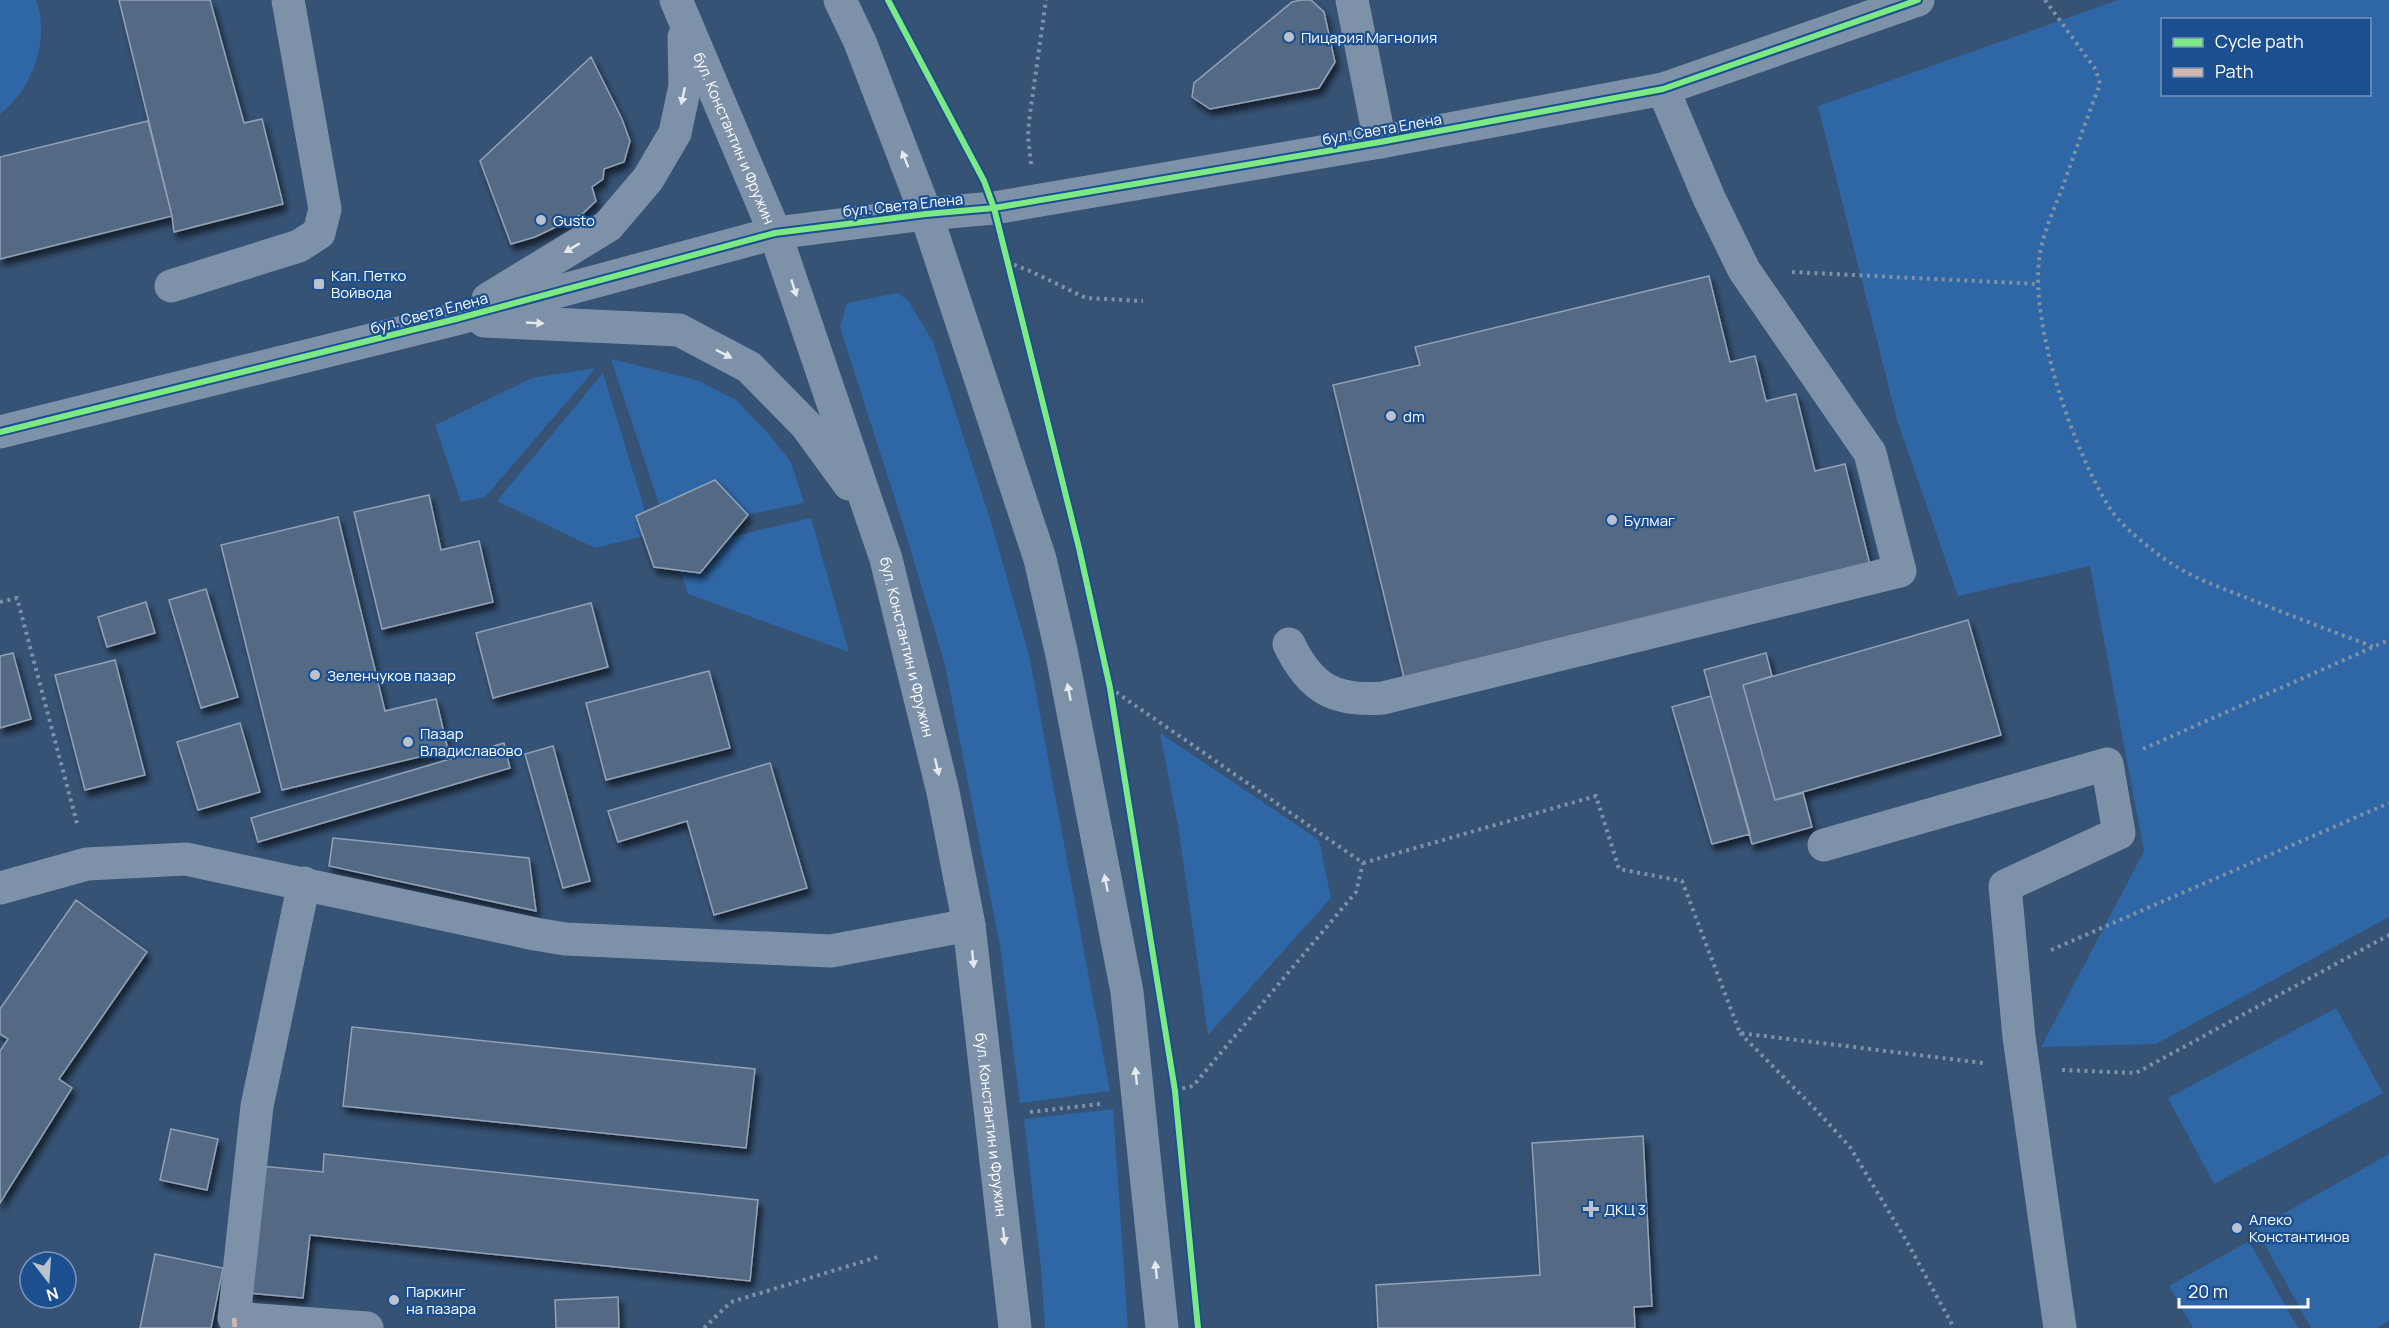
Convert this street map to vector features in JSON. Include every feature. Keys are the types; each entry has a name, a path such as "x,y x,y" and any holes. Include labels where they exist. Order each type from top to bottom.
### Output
{"street":[{"path":"171,286 299,246 319,233 325,209 288,0"},
{"path":"840,0 860,42 926,214 1040,559 1062,655 1127,992 1162,1328"},
{"path":"1352,0 1380,142"},
{"name":"бул. Света Елена","path":"0,432 456,319 775,233 994,208 1380,142 1663,89 1918,0"},
{"path":"456,319 608,226 648,179 675,134 685,86 680,8"},
{"name":"бул. Константин и Фружин","path":"680,8 775,233 886,559 931,740 969,925 1015,1328"},
{"path":"1289,644 1299,665 1315,682 1336,694 1359,700 1383,698 1900,571 1870,453 1744,270 1709,198 1663,89"},
{"path":"456,319 679,330 749,367 806,425 867,508"},
{"path":"1824,845 2107,764 2119,833 2005,886 2023,1068 2060,1328"},
{"path":"0,888 87,864 186,859 565,939 831,951 969,925"},
{"path":"304,883 257,1106 234,1318 367,1328"}],"path":[{"path":"1036,200 1028,136 1046,0"},
{"path":"2045,0 2096,70 2100,84 2047,226 2039,257 2037,284 2043,330 2070,422 2092,474 2112,512 2172,564 2203,580 2374,647"},
{"path":"994,208 1010,274"},
{"path":"1007,262 1030,270 1086,298 1143,301"},
{"path":"1744,270 2037,284"},
{"path":"0,602 17,598 87,864"},
{"path":"2107,764 2389,640"},
{"path":"1062,655 1363,863"},
{"path":"1107,676 1112,700"},
{"path":"1363,863 1596,796 1619,869 1682,881 1740,1033 1850,1147 1906,1240 1954,1328"},
{"path":"2012,967 2389,803"},
{"path":"1193,1086 1356,892 1363,863"},
{"path":"1740,1033 2023,1068 2136,1073 2389,935"},
{"path":"1173,1079 1176,1102"},
{"path":"704,1328 731,1302 878,1257"}],"shaded area":[{"path":"0,0 36,0 41,31 36,63 29,78 21,92 0,114"},
{"path":"2118,0 2389,0 2389,917 2156,1044 2041,1047 2144,851 2090,566 1958,596 1897,420 1818,106"},
{"path":"897,293 908,300 933,342 994,532 1029,655 1110,1091 1020,1103 1000,946 945,665 840,327 847,303"},
{"path":"611,359 697,380 736,400 767,432 791,462 804,503 668,531"},
{"path":"596,368 485,497 461,502 435,425 532,378"},
{"path":"603,373 652,534 595,548 497,501"},
{"path":"811,518 849,652 688,594 674,550"},
{"path":"1160,733 1319,840 1331,898 1208,1035 1178,826"},
{"path":"2336,1008 2383,1093 2214,1184 2168,1098"},
{"path":"1113,1109 1128,1328 1045,1328 1041,1268 1024,1119"},
{"path":"2389,1154 2389,1321 2377,1328 2311,1328 2256,1229"},
{"path":"2249,1241 2298,1328 2193,1328 2169,1286"}],"building":[{"path":"119,0 210,0 244,123 262,119 283,204 174,232"},
{"name":"Пицария Магнолия","path":"1311,0 1324,12 1335,62 1319,88 1210,109 1192,97 1194,83 1292,2"},
{"path":"591,57 622,119 630,141 624,162 604,169 603,179 592,187 596,201 581,215 535,237 511,244 480,161"},
{"path":"148,121 172,216 0,259 0,157"},
{"name":"Булмаг","path":"1709,276 1730,362 1755,356 1766,401 1796,394 1815,471 1845,464 1871,569 1405,682 1333,385 1420,365 1415,347"},
{"path":"715,480 748,515 700,573 654,567 636,516"},
{"path":"429,495 441,550 479,541 493,602 382,629 354,512"},
{"name":"Зеленчуков пазар","path":"338,517 385,711 436,699 448,750 282,790 221,545"},
{"path":"206,589 238,697 201,708 169,600"},
{"path":"146,602 155,633 107,647 98,617"},
{"path":"591,603 608,667 493,698 476,633"},
{"path":"1968,620 2001,735 1775,800 1743,685"},
{"path":"13,653 31,719 0,728 0,656"},
{"path":"1766,653 1772,676 1743,685 1775,800 1803,793 1812,827 1752,844 1704,670"},
{"path":"115,660 145,775 85,790 55,675"},
{"path":"709,671 730,748 606,780 586,703"},
{"path":"1711,696 1750,834 1712,844 1672,707"},
{"path":"240,723 260,792 198,810 177,742"},
{"path":"504,743 510,768 258,842 251,818"},
{"path":"553,746 590,881 563,888 525,754"},
{"path":"770,763 807,888 714,915 687,821 618,842 608,811"},
{"path":"333,838 529,858 536,911 329,866"},
{"path":"76,900 147,952 59,1079 72,1088 0,1203 0,1051 8,1039 0,1034 0,1009"},
{"path":"352,1027 755,1069 746,1148 343,1106"},
{"path":"171,1129 218,1139 207,1190 160,1180"},
{"name":"ДКЦ 3","path":"1643,1136 1652,1306 1634,1307 1635,1328 1378,1328 1376,1285 1540,1275 1532,1143"},
{"path":"324,1154 758,1200 750,1281 310,1235 303,1298 248,1293 261,1166 323,1172"},
{"path":"155,1254 223,1268 211,1328 140,1328"},
{"path":"618,1297 619,1328 556,1328 555,1300"}],"marked path":[{"path":"234,1318 235,1328"}],"cycle path":[{"path":"888,0 984,181 994,208 1079,548 1110,688 1175,1091 1198,1328"},
{"path":"0,432 456,319 775,233 994,208 1380,142 1663,89 1918,0"}],"place":[{"name":"Пицария Магнолия","path":"1289,37"},
{"name":"Gusto","path":"541,220"},
{"name":"Кап. Петко Войвода","path":"319,284"},
{"name":"dm","path":"1391,416"},
{"name":"Булмаг","path":"1612,520"},
{"name":"Зеленчуков пазар","path":"315,675"},
{"name":"Пазар Владиславово","path":"408,742"},
{"name":"ДКЦ 3","path":"1591,1209"},
{"name":"Алеко Константинов","path":"2237,1228"},
{"name":"Паркинг на пазара","path":"394,1300"}]}
